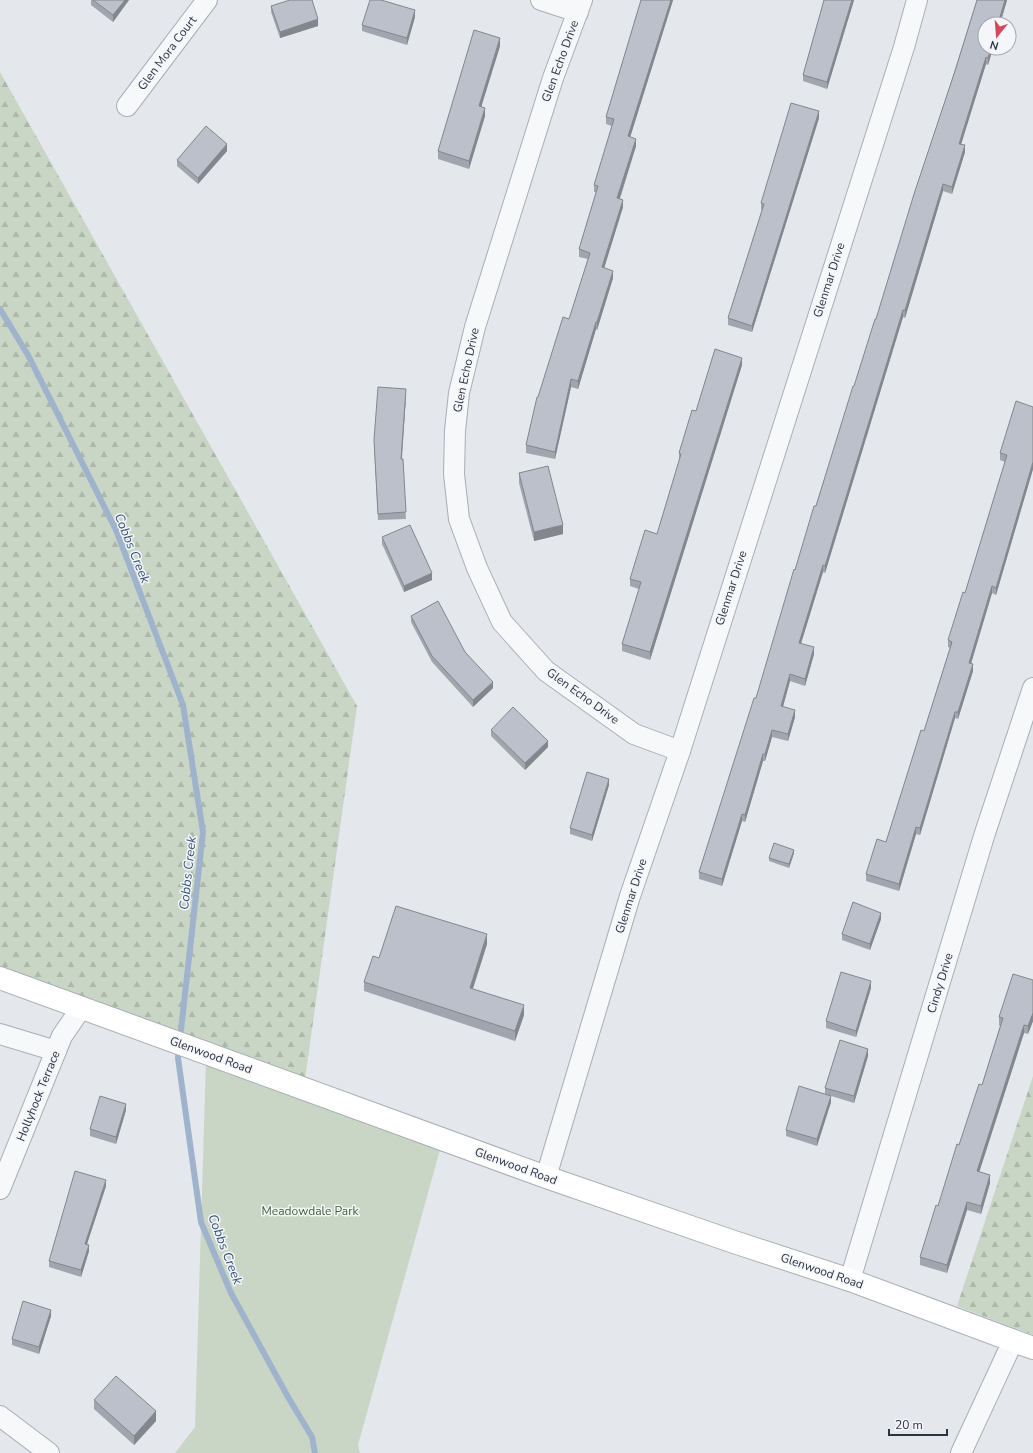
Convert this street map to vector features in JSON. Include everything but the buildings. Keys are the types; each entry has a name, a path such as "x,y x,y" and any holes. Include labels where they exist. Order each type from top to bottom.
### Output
{"main road":[{"name":"Glenwood Road","path":"0,978 546,1177 734,1242 850,1280 1023,1345"}],"street":[{"name":"Glen Mora Court","path":"127,106 207,0"},
{"path":"541,0 580,6"},
{"name":"Glenmar Drive","path":"546,1177 630,896 680,751 904,47 917,0"},
{"name":"Glen Echo Drive","path":"580,6 553,78 522,176 475,327 459,393 454,431 454,474 460,519 477,568 502,622 546,671 634,734 680,751"},
{"name":"Cindy Drive","path":"850,1280 984,836 1033,688"},
{"name":"Hollyhock Terrace","path":"0,1189 62,1036 82,1008"},
{"path":"0,1034 56,1051"},
{"path":"961,1453 1023,1345"},
{"path":"0,1416 49,1453"}],"green space":[{"path":"0,72 357,706 303,1094 0,983"},
{"name":"Meadowdale Park","path":"206,1059 443,1139 358,1445 360,1453 175,1453 195,1427"},
{"path":"1033,1076 1033,1335 957,1306"}],"waterway":[{"name":"Cobbs Creek","path":"0,309 28,355 116,530 183,705 203,832 180,1039"},
{"name":"Cobbs Creek","path":"179,1048 178,1058 201,1222 231,1293 288,1397 312,1437 315,1453"}]}
